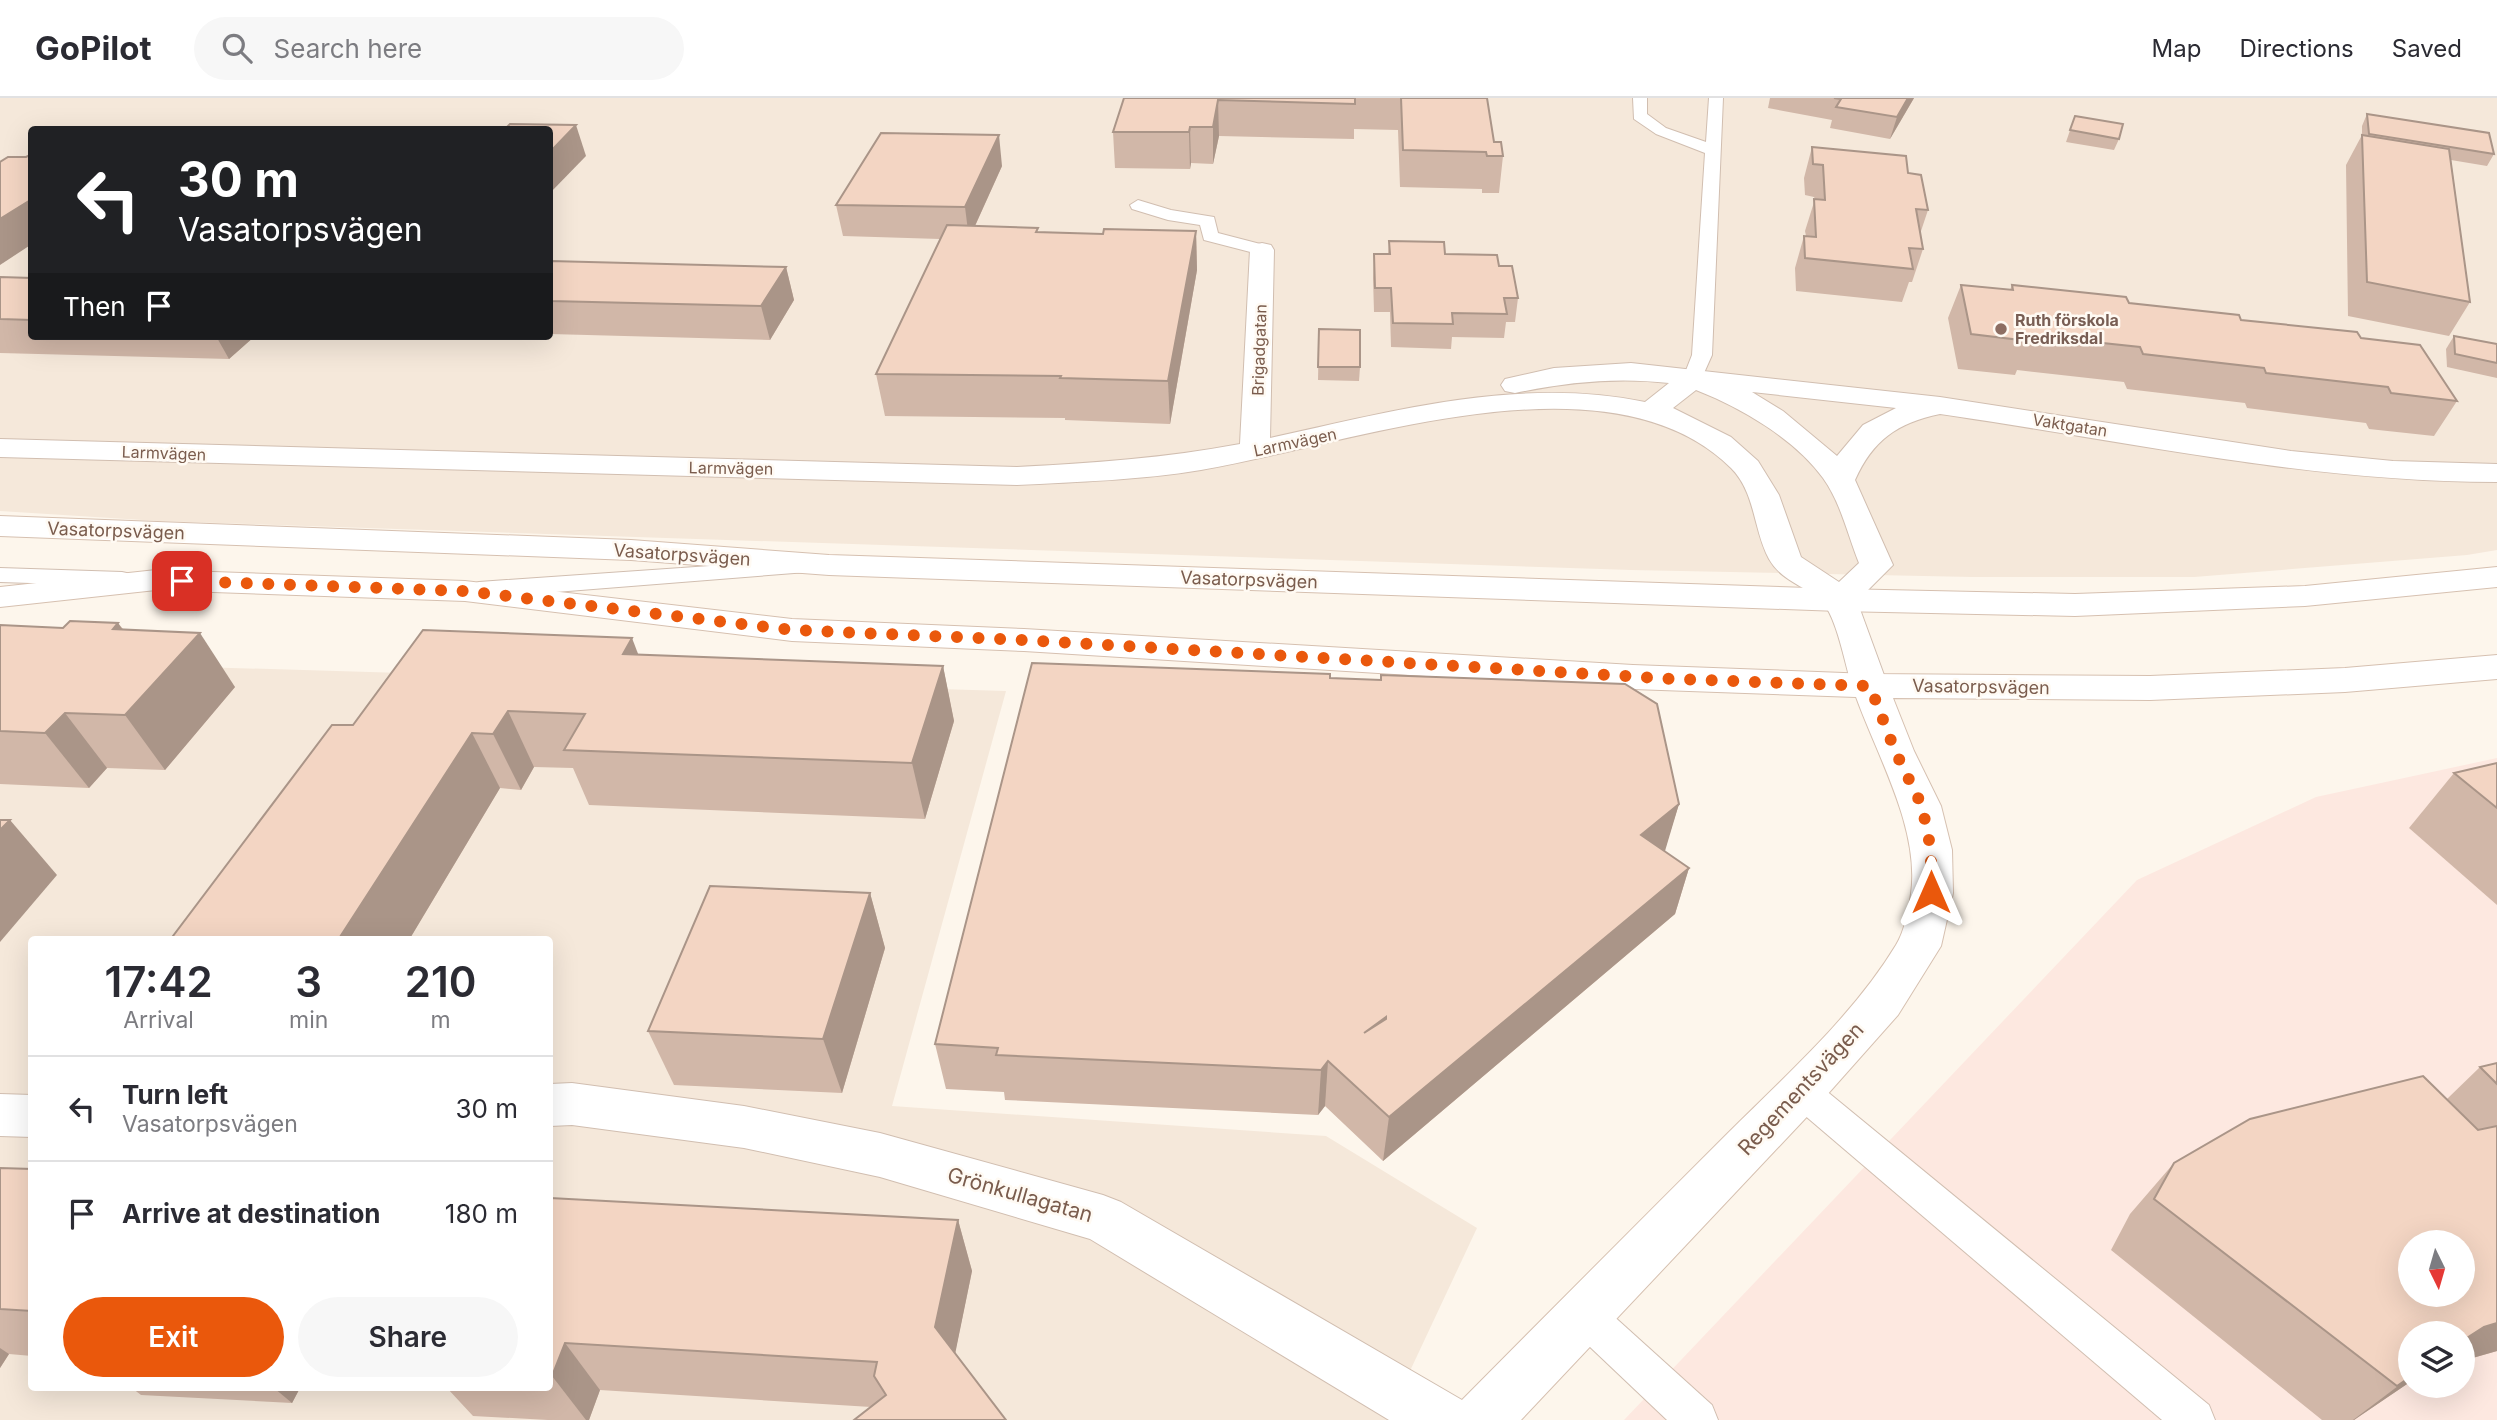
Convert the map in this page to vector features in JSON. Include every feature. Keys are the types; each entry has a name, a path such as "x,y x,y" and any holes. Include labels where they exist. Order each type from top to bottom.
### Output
{"street":[{"name":"Brigadgatan","path":"1255,451 1262,250"},
{"name":"Larmvägen","path":"0,448 1017,476 1144,468 1255,451 1455,408 1544,401 1592,402 1653,410 1696,427 1726,448 1755,477 1787,562 1839,600 1876,565 1840,480 1799,437 1772,415 1746,400 1693,378 1632,370 1564,375 1486,393 1455,408"},
{"name":"Vaktgatan","path":"1693,378 1937,406 2282,460 2390,470 2497,472"},
{"path":"1653,410 1693,378"},
{"path":"1755,477 1756,454 1772,415 1787,401 1807,389"},
{"path":"1840,480 1850,454 1868,434 1913,412 1937,406"},
{"name":"Vasatorpsvägen","path":"0,526 631,550 829,565 1839,600 2134,604 2305,596 2497,577"},
{"name":"Vasatorpsvägen","path":"0,597 156,580 465,591 792,630 1024,640 1674,679 1870,686 2150,688 2345,680 2497,667"},
{"path":"1839,600 1870,686"},
{"name":"Regementsvägen","path":"1482,1420 1801,1091 1882,1002 1919,946 1931,892 1931,850 1922,806 1895,751 1870,686"},
{"name":"Grönkullagatan","path":"553,1105 572,1104 744,1127 880,1154 1103,1219 1442,1420"},
{"path":"0,1115 28,1116"}],"lane":[{"path":"1640,98 1639,116 1661,131 1713,150"},
{"path":"1693,378 1702,355 1716,98"},
{"path":"1138,205 1168,215 1208,221 1210,236 1262,250"},
{"path":"465,591 829,565"},
{"path":"0,575 156,580"},
{"path":"1801,1091 2194,1420"},
{"path":"1584,1315 1697,1420"}],"shaded area":[{"path":"0,98 2497,98 2497,550 2467,555 2194,577 1972,577 1631,570 158,521 0,511"},
{"path":"0,661 1006,691 892,1106 1326,1136 1477,1228 1387,1420 0,1420"},
{"path":"2497,758 2497,1420 1624,1420 2137,880 2316,797"}],"building":[{"path":"1124,98 1355,98 1355,104 1218,100 1213,127 1190,127 1189,132 1113,132"},
{"path":"1401,98 1487,98 1494,142 1501,142 1503,156 1487,156 1486,152 1403,150"},
{"path":"1834,98 1908,98 1897,117 1836,107 1841,99"},
{"path":"2367,114 2489,133 2494,154 2369,134"},
{"path":"2075,116 2123,124 2119,139 2070,130"},
{"path":"576,125 553,149 553,126 508,126"},
{"path":"881,133 999,135 965,207 836,205"},
{"path":"2362,135 2449,149 2470,302 2367,282"},
{"path":"1812,147 1906,156 1908,173 1921,175 1928,210 1916,209 1923,249 1909,248 1913,269 1805,258 1804,236 1816,237 1814,199 1825,200 1823,165 1813,164"},
{"path":"28,156 28,202 0,219 0,162 8,157"},
{"path":"947,225 1038,228 1036,232 1103,234 1104,229 1196,231 1168,381 1060,378 1061,376 876,374"},
{"path":"1389,241 1444,242 1445,254 1497,255 1499,266 1512,266 1518,298 1504,298 1507,314 1452,313 1453,324 1393,323 1391,288 1375,288 1374,254 1390,254"},
{"path":"553,261 786,267 761,306 553,301"},
{"path":"0,277 28,278 28,320 0,319"},
{"path":"1961,285 2013,290 2012,285 2126,297 2129,303 2239,315 2241,320 2357,332 2361,338 2420,345 2457,401 2391,393 2388,387 2266,373 2264,368 2143,354 2140,347 2028,335 2029,341 1971,334"},
{"path":"1319,329 1360,330 1360,367 1318,367"},
{"path":"2454,336 2497,344 2497,363 2455,354"},
{"path":"70,621 118,623 113,629 200,633 125,715 65,713 45,733 0,731 0,625 63,628"},
{"path":"423,630 632,638 623,654 943,666 912,763 564,750 585,714 508,711 493,734 472,733 341,936 173,936 332,725 353,725"},
{"path":"1032,663 1330,674 1330,678 1381,680 1381,675 1625,684 1657,704 1679,804 1641,835 1689,868 1389,1117 1328,1061 1321,1070 996,1055 998,1048 935,1044"},
{"path":"2497,763 2497,808 2454,773"},
{"path":"0,820 10,820 0,830"},
{"path":"710,886 870,893 823,1039 648,1031"},
{"path":"2497,1063 2497,1084 2480,1067"},
{"path":"2423,1076 2478,1130 2497,1126 2497,1323 2475,1333 2475,1321 2398,1321 2397,1386 2154,1199 2174,1163 2250,1119"},
{"path":"0,1168 28,1169 28,1311 0,1309"},
{"path":"553,1198 958,1220 935,1327 1006,1420 854,1420 886,1395 874,1376 877,1362 565,1343 553,1373"}],"place":[{"name":"Ruth förskola Fredriksdal","path":"2001,329"}],"route":[{"path":"182,581 465,591 792,630 1024,640 1674,679 1870,686 1895,751 1922,806 1931,850 1931,892"}]}
